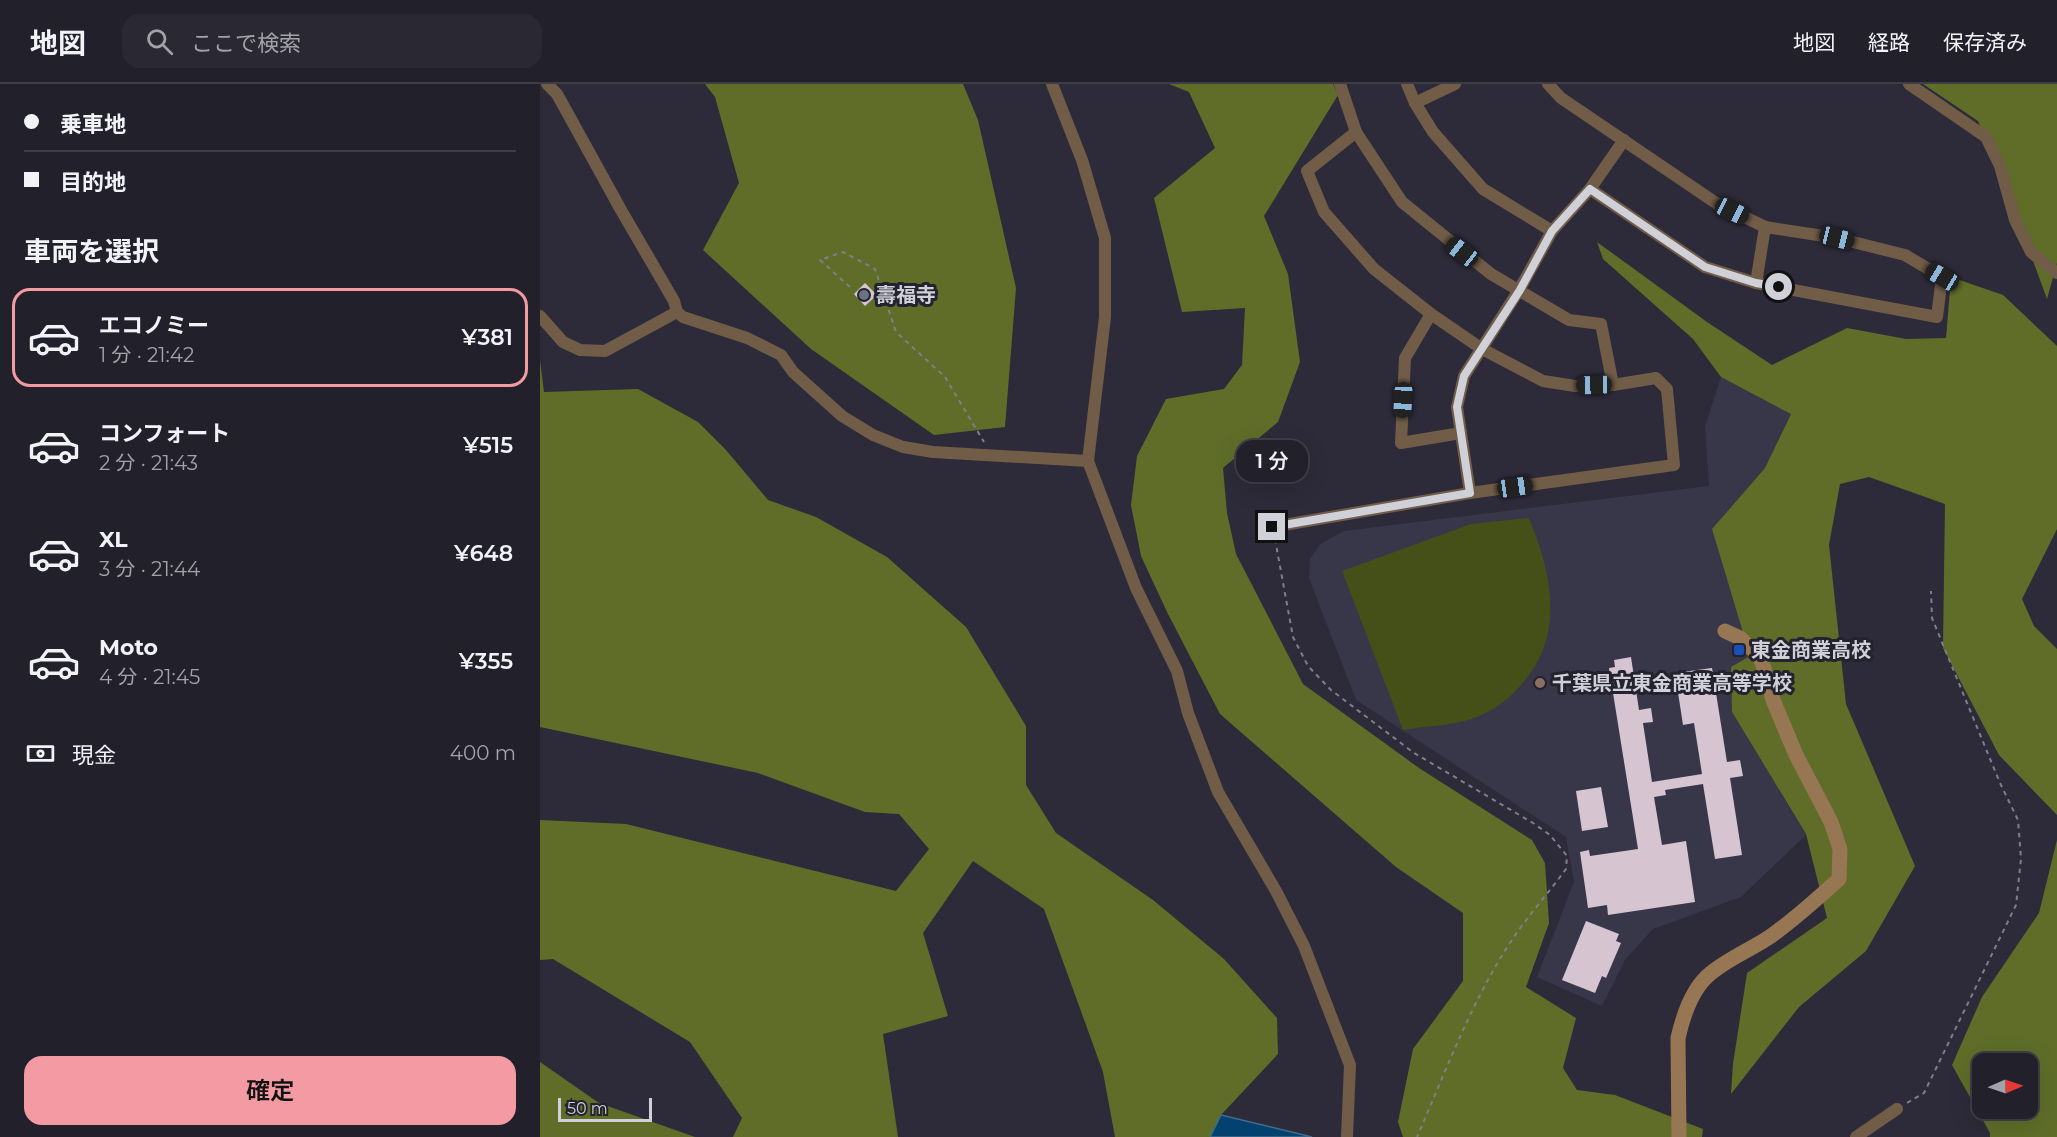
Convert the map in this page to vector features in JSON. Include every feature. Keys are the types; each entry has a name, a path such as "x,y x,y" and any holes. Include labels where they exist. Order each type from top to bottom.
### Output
{"street":[{"path":"547,84 557,94 674,300 677,312 683,317 747,338 781,355 793,372 842,416 873,435 903,447 933,452 1088,461"},
{"path":"1052,84 1082,160 1105,238 1105,317 1088,461 1136,588 1177,670 1188,712 1218,792 1276,891 1304,946 1331,1014 1350,1065 1347,1137"},
{"path":"1340,84 1356,132 1402,202 1491,274 1569,320 1601,324 1613,385"},
{"path":"1407,84 1415,103 1433,132 1483,189 1552,231"},
{"path":"1415,103 1455,84"},
{"path":"1548,84 1561,98 1716,203 1765,226 1837,238 1905,255 1942,277 1936,317 1756,283 1705,267 1590,189"},
{"path":"1909,84 1986,137 2000,166 2015,220 2031,252 2057,273"},
{"path":"1272,527 1470,493 1674,465 1667,389 1656,378 1613,385 1575,386 1543,381 1482,349 1431,314 1374,268 1324,212 1306,171 1356,132"},
{"path":"1470,493 1457,407 1464,376 1520,290 1552,231 1590,189 1624,140"},
{"path":"1756,283 1765,226"},
{"path":"540,316 563,342 580,350 605,351 677,312"},
{"path":"1431,314 1405,358 1401,443 1461,433"},
{"path":"1679,1137 1678,1038 1681,1024 1695,992 1710,973 1770,936 1814,903 1839,879 1840,849 1831,822 1796,755 1773,700 1762,662 1740,638 1725,631"},
{"path":"1856,1137 1897,1109"}],"path":[{"path":"850,287 820,260 843,252 875,268 896,332 945,377 975,425 990,455"},
{"path":"1272,527 1293,637 1308,666 1331,690 1405,747 1533,823 1550,835 1567,856 1566,869 1509,945 1491,975 1457,1045 1417,1137"},
{"path":"1897,1109 1924,1093 1935,1073 2016,905 2021,859 2018,820 2000,783 1932,618 1931,591"}],"shaded area":[{"name":"千葉県立東金商業高等学校","path":"1721,377 1791,413 1765,468 1712,529 1750,656 1732,712 1806,835 1741,897 1653,929 1625,960 1602,1006 1537,977 1574,882 1566,837 1356,700 1309,578 1310,559 1320,544 1344,531 1709,486 1705,426"}],"green space":[{"path":"705,84 963,84 978,120 1016,288 1005,427 934,435 811,349 703,250 739,183 715,97"},
{"path":"1169,84 1333,84 1338,95 1264,216 1288,274 1300,362 1278,422 1223,468 1227,513 1236,554 1303,684 1419,768 1532,840 1545,863 1549,923 1526,987 1576,1018 1563,1068 1577,1090 1615,1095 1703,1129 1702,1137 1403,1137 1398,1122 1413,1049 1463,981 1463,913 1396,867 1220,714 1141,556 1131,505 1137,456 1166,399 1224,389 1242,365 1245,308 1182,312 1154,198 1215,148 1189,92"},
{"path":"1923,84 2057,84 2057,263 2047,299 2014,208 1978,121"},
{"path":"1597,242 1707,322 1772,365 1847,328 1906,339 1946,338 1951,277 2003,295 2057,346 2057,529 2022,599 2034,626 2057,649 2057,815 1999,755 1943,648 1945,504 1869,477 1840,484 1829,545 1846,704 1915,866 1866,951 1799,1007 1731,1094 1733,1064 1747,973 1827,918 1806,834 1732,712 1731,667 1750,656 1712,529 1765,468 1791,414 1721,377 1693,339 1603,259"},
{"path":"540,360 544,392 638,389 698,422 726,450 768,500 816,517 887,557 966,627 1026,726 1026,785 1056,833 1153,900 1224,959 1277,1018 1278,1054 1221,1115 1210,1137 1115,1137 1103,1072 1044,909 973,861 923,933 948,1016 883,1034 898,1137 733,1137 742,1118 690,1042 553,959 540,960 540,820 626,824 896,891 929,849 899,814 865,812 758,773 540,727"},
{"path":"1529,518 1544,561 1550,605 1549,626 1544,647 1535,667 1510,697 1485,713 1455,723 1403,730 1342,571 1471,524"},
{"path":"2057,840 2057,1137 1990,1137 1982,1119 2038,1119 2038,1053 1972,1053 1972,1101 1952,1065 1982,997 2039,913"},
{"path":"540,1062 599,1103 695,1137 540,1137"}],"water":[{"path":"1221,1115 1312,1137 1210,1137"}],"building":[{"path":"865,283 877,295 865,306 854,294"},
{"path":"1631,657 1639,710 1651,708 1653,722 1643,723 1652,782 1702,774 1694,723 1683,725 1675,673 1712,668 1727,762 1740,760 1743,776 1730,778 1742,855 1715,859 1703,784 1665,790 1666,795 1654,797 1662,845 1686,841 1695,902 1608,915 1607,905 1588,908 1580,852 1589,850 1590,856 1638,849 1609,668 1615,667 1614,660"},
{"path":"1601,787 1608,827 1582,831 1576,791"},
{"path":"1586,921 1619,934 1616,941 1621,943 1606,978 1602,976 1595,993 1562,980"}],"place":[{"name":"壽福寺","path":"864,295"},
{"name":"東金商業高校","path":"1739,650"},
{"name":"千葉県立東金商業高等学校","path":"1540,683"}],"route":[{"path":"1272,527 1470,493 1457,407 1464,376 1520,290 1552,231 1590,189 1705,267 1756,283 1779,287"}]}
